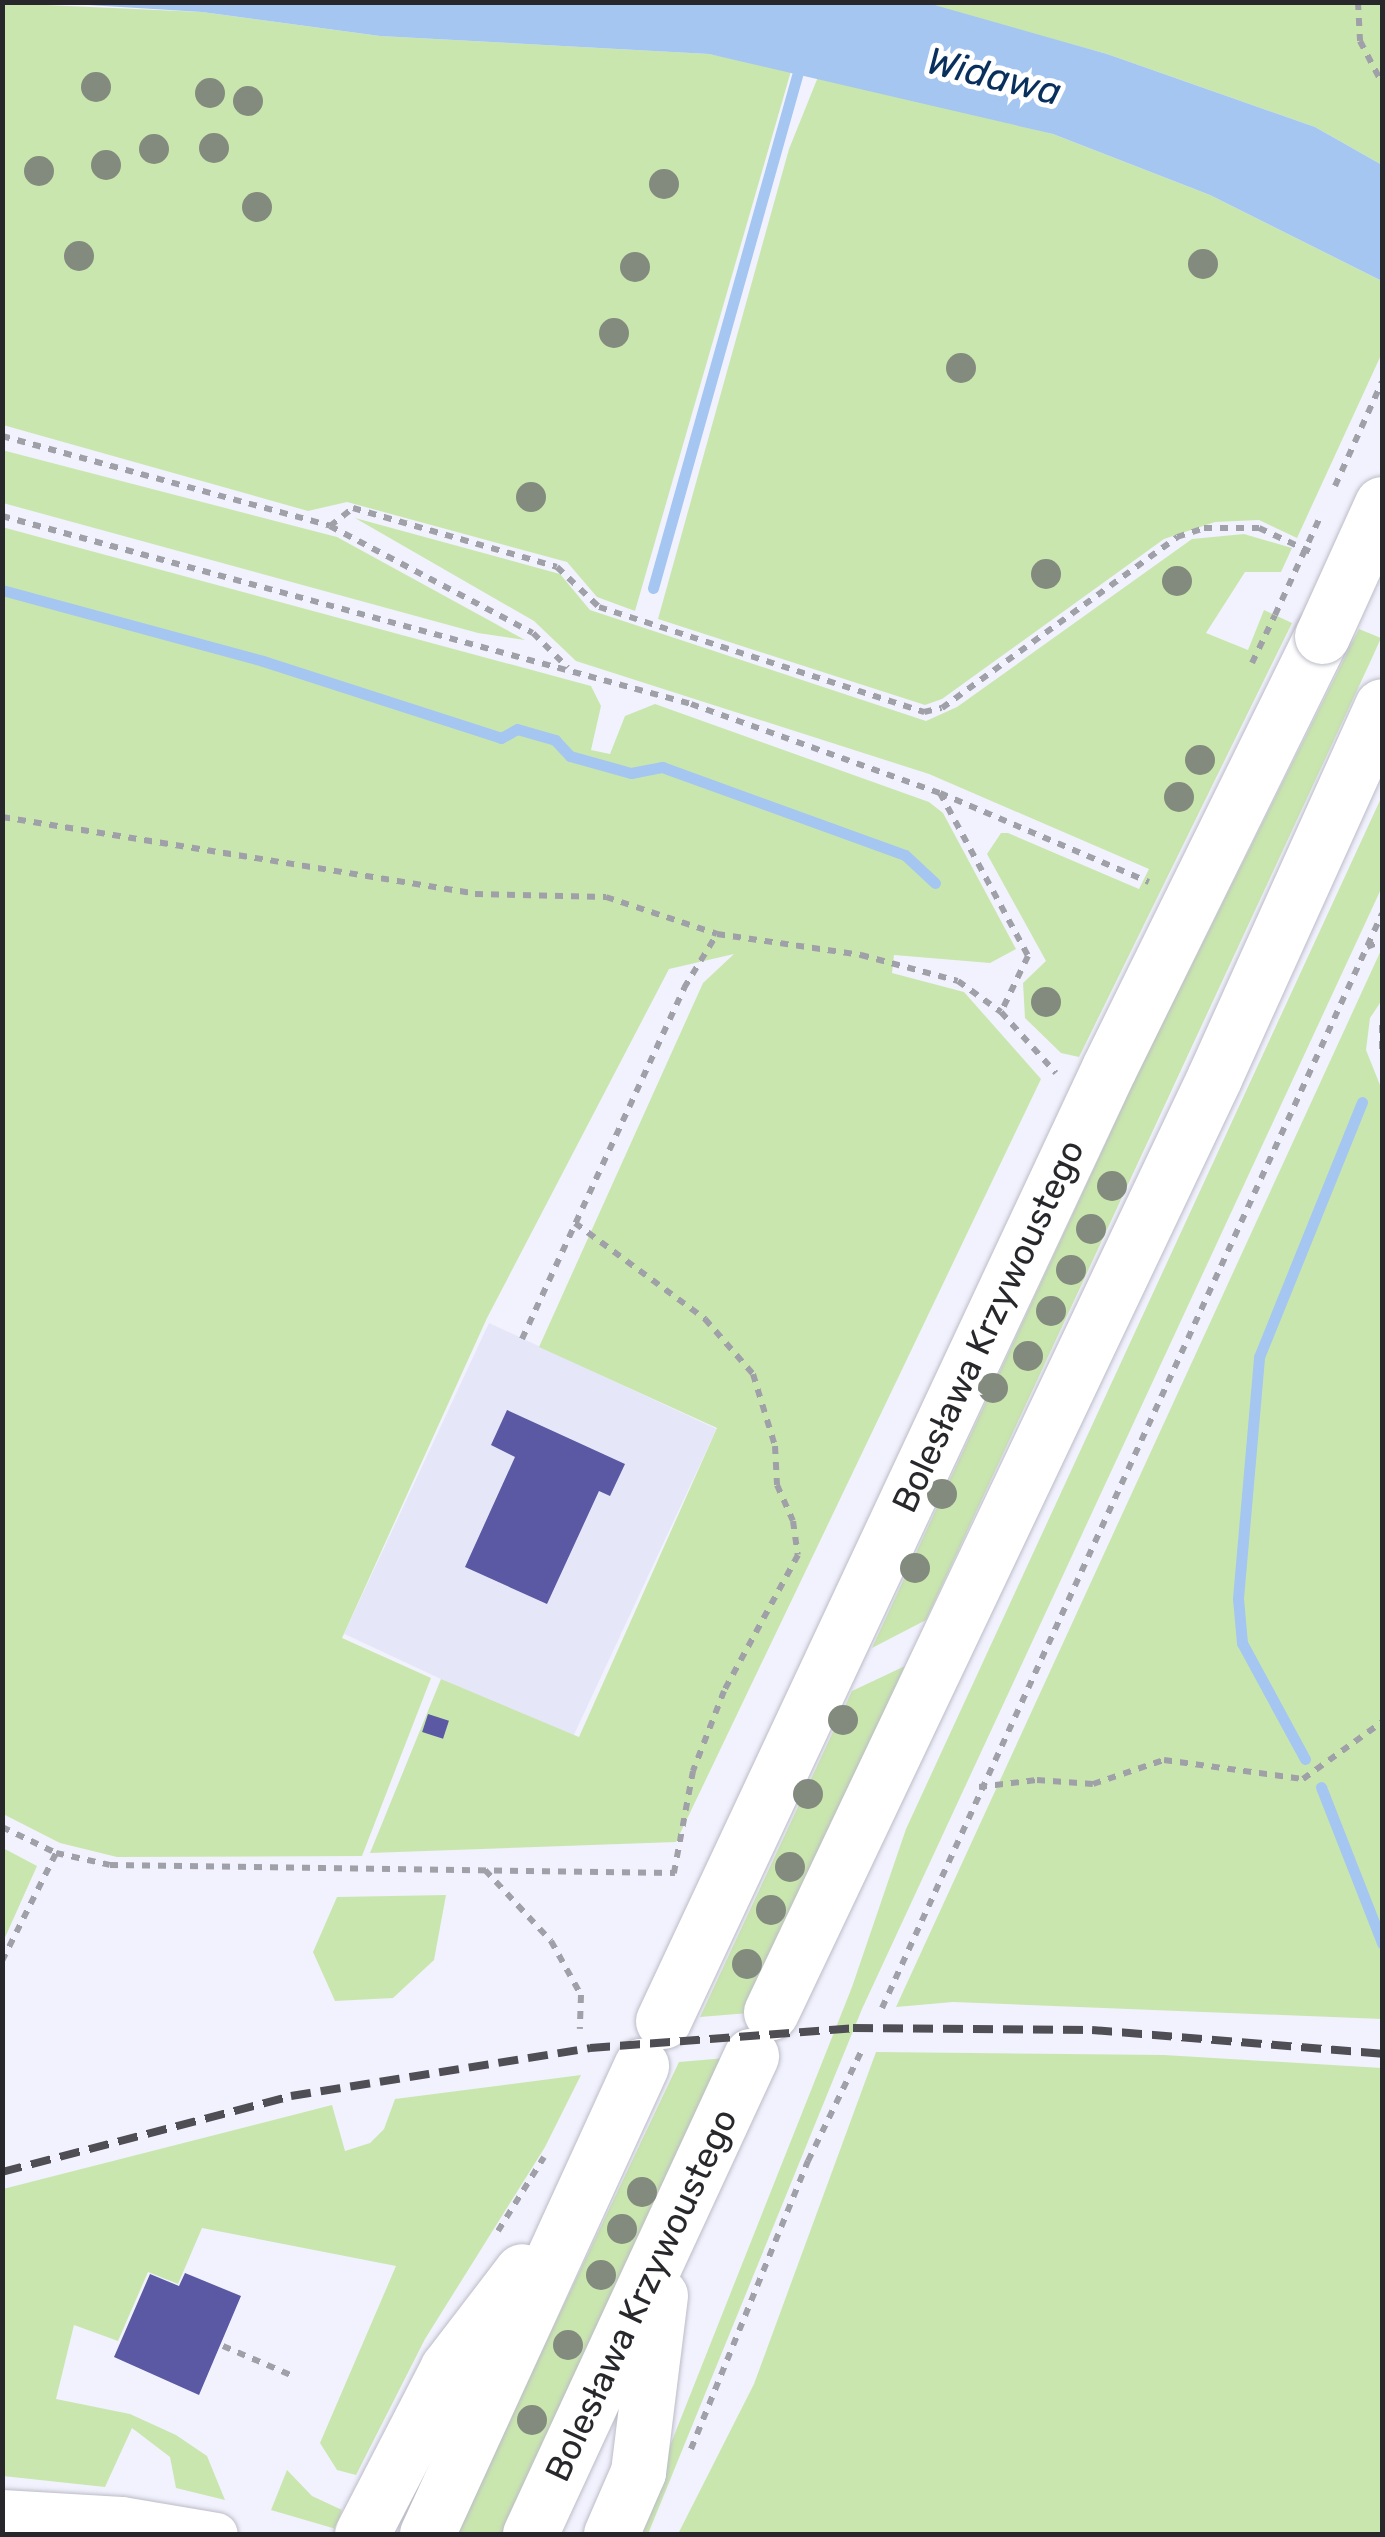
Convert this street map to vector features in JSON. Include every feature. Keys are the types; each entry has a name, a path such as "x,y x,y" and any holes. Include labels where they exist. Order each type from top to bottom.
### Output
{"main road":[{"name":"Bolesława Krzywoustego","path":"427,2534 578,2197 731,1882 1096,1096 1322,636 1382,504"},
{"name":"Bolesława Krzywoustego","path":"530,2534 666,2247 761,2034 1206,1096 1382,706"},
{"path":"362,2534 447,2369 578,2197"},
{"path":"611,2534 638,2472 666,2247"}],"street":[{"path":"2,2511 122,2518 217,2534"}],"path":[{"path":"1358,2 1360,41 1382,83"},
{"path":"2,436 330,526 533,632 571,670"},
{"path":"330,526 353,508 558,566 599,607 924,712 942,708 1177,538 1229,526 1259,528 1294,544"},
{"path":"2,516 691,704 940,793 1149,882"},
{"path":"940,793 1028,956 1001,1012"},
{"path":"2,816 476,894 606,898 717,934 861,955 958,981 1001,1012 1052,1072 1096,1096"},
{"path":"882,2008 978,1786 1382,914"},
{"path":"522,1339 684,988 717,934"},
{"path":"1367,947 1382,941"},
{"path":"1382,1025 1382,1055"},
{"path":"575,1223 694,1310 753,1374 775,1446 776,1485 793,1520 798,1556 705,1739 674,1873"},
{"path":"978,1786 1093,1784 1164,1760 1303,1779 1382,1722"},
{"path":"2,1827 56,1853 110,1865 674,1873 731,1882"},
{"path":"2,1961 56,1853"},
{"path":"484,1870 551,1941 581,1995 580,2029"},
{"path":"686,2463 808,2161 862,2050"},
{"path":"222,2346 293,2376"}],"shaded area":[{"path":"489,1323 716,1429 572,1740 344,1634"}],"green space":[{"path":"2,3 202,12 380,36 709,54 791,71 635,611 597,597 567,562 347,502 308,511 3,425"},
{"path":"921,3 1382,3 1382,165 1315,127 1107,54"},
{"path":"818,77 1053,134 1210,195 1382,281 1382,353 1297,538 1259,520 1215,522 1164,539 942,699 925,705 658,619 789,149"},
{"path":"2,450 337,537 525,640 478,633 3,503"},
{"path":"355,518 560,574 590,610 926,721 957,707 1192,539 1244,534 1292,548 1281,572 1245,572 1206,633 1248,650 1264,610 1292,623 1079,1057 1061,1053 1025,1018 1023,983 1046,961 987,854 1001,833 1008,833 1139,889 1149,869 929,774 576,661 534,621"},
{"path":"2,527 591,686 601,706 591,750 610,754 625,716 655,704 929,802 943,813 1016,949 990,963 894,955 892,973 964,992 1041,1079 676,1842 370,1853 441,1679 579,1737 717,1428 539,1347 703,983 734,954 669,969 487,1318 342,1638 431,1678 362,1856 117,1857 60,1843 3,1814"},
{"path":"1359,629 1381,638 926,1620 872,1648 1138,1073"},
{"path":"1382,796 1382,887 862,2009 648,2534 635,2534 852,1987 906,1829"},
{"path":"1382,948 1382,1000 1370,1018 1366,1050 1382,1090 1382,2019 953,2002 896,2007"},
{"path":"905,1666 749,2013 700,2017 852,1691"},
{"path":"3,1848 37,1866 3,1942"},
{"path":"446,1895 434,1960 393,1998 335,2001 313,1952 337,1897"},
{"path":"876,2052 1164,2055 1382,2068 1382,2534 678,2534 754,2384"},
{"path":"726,2058 509,2534 455,2534 679,2062"},
{"path":"581,2075 545,2147 425,2339 356,2475 337,2470 320,2443 396,2266 202,2228 178,2284 148,2272 118,2341 74,2325 56,2399 130,2414 176,2435 207,2456 225,2500 176,2488 170,2457 132,2428 105,2487 3,2476 3,2189 332,2105 345,2151 370,2143 384,2129 395,2099"},
{"path":"287,2470 312,2496 342,2510 336,2529 271,2510"}],"water":[{"name":"Widawa","path":"56,3 931,4 1107,54 1315,127 1382,165 1382,281 1210,195 1053,134 709,54 380,36 202,12"}],"building":[{"path":"507,1410 625,1464 610,1496 599,1491 547,1604 465,1567 515,1457 491,1445"},
{"path":"428,1714 449,1721 443,1739 422,1732"},
{"path":"185,2273 241,2296 199,2395 114,2357 150,2274 179,2286"}],"waterway":[{"path":"653,588 802,58"},
{"path":"2,590 263,661 501,738 517,729 555,740 570,756 631,773 662,767 905,855 935,883"},
{"path":"1305,1759 1242,1643 1238,1598 1259,1357 1362,1102"},
{"path":"1321,1787 1382,1943"}],"railway":[{"path":"2,2172 291,2096 590,2048 853,2028 1092,2030 1382,2054"}]}
